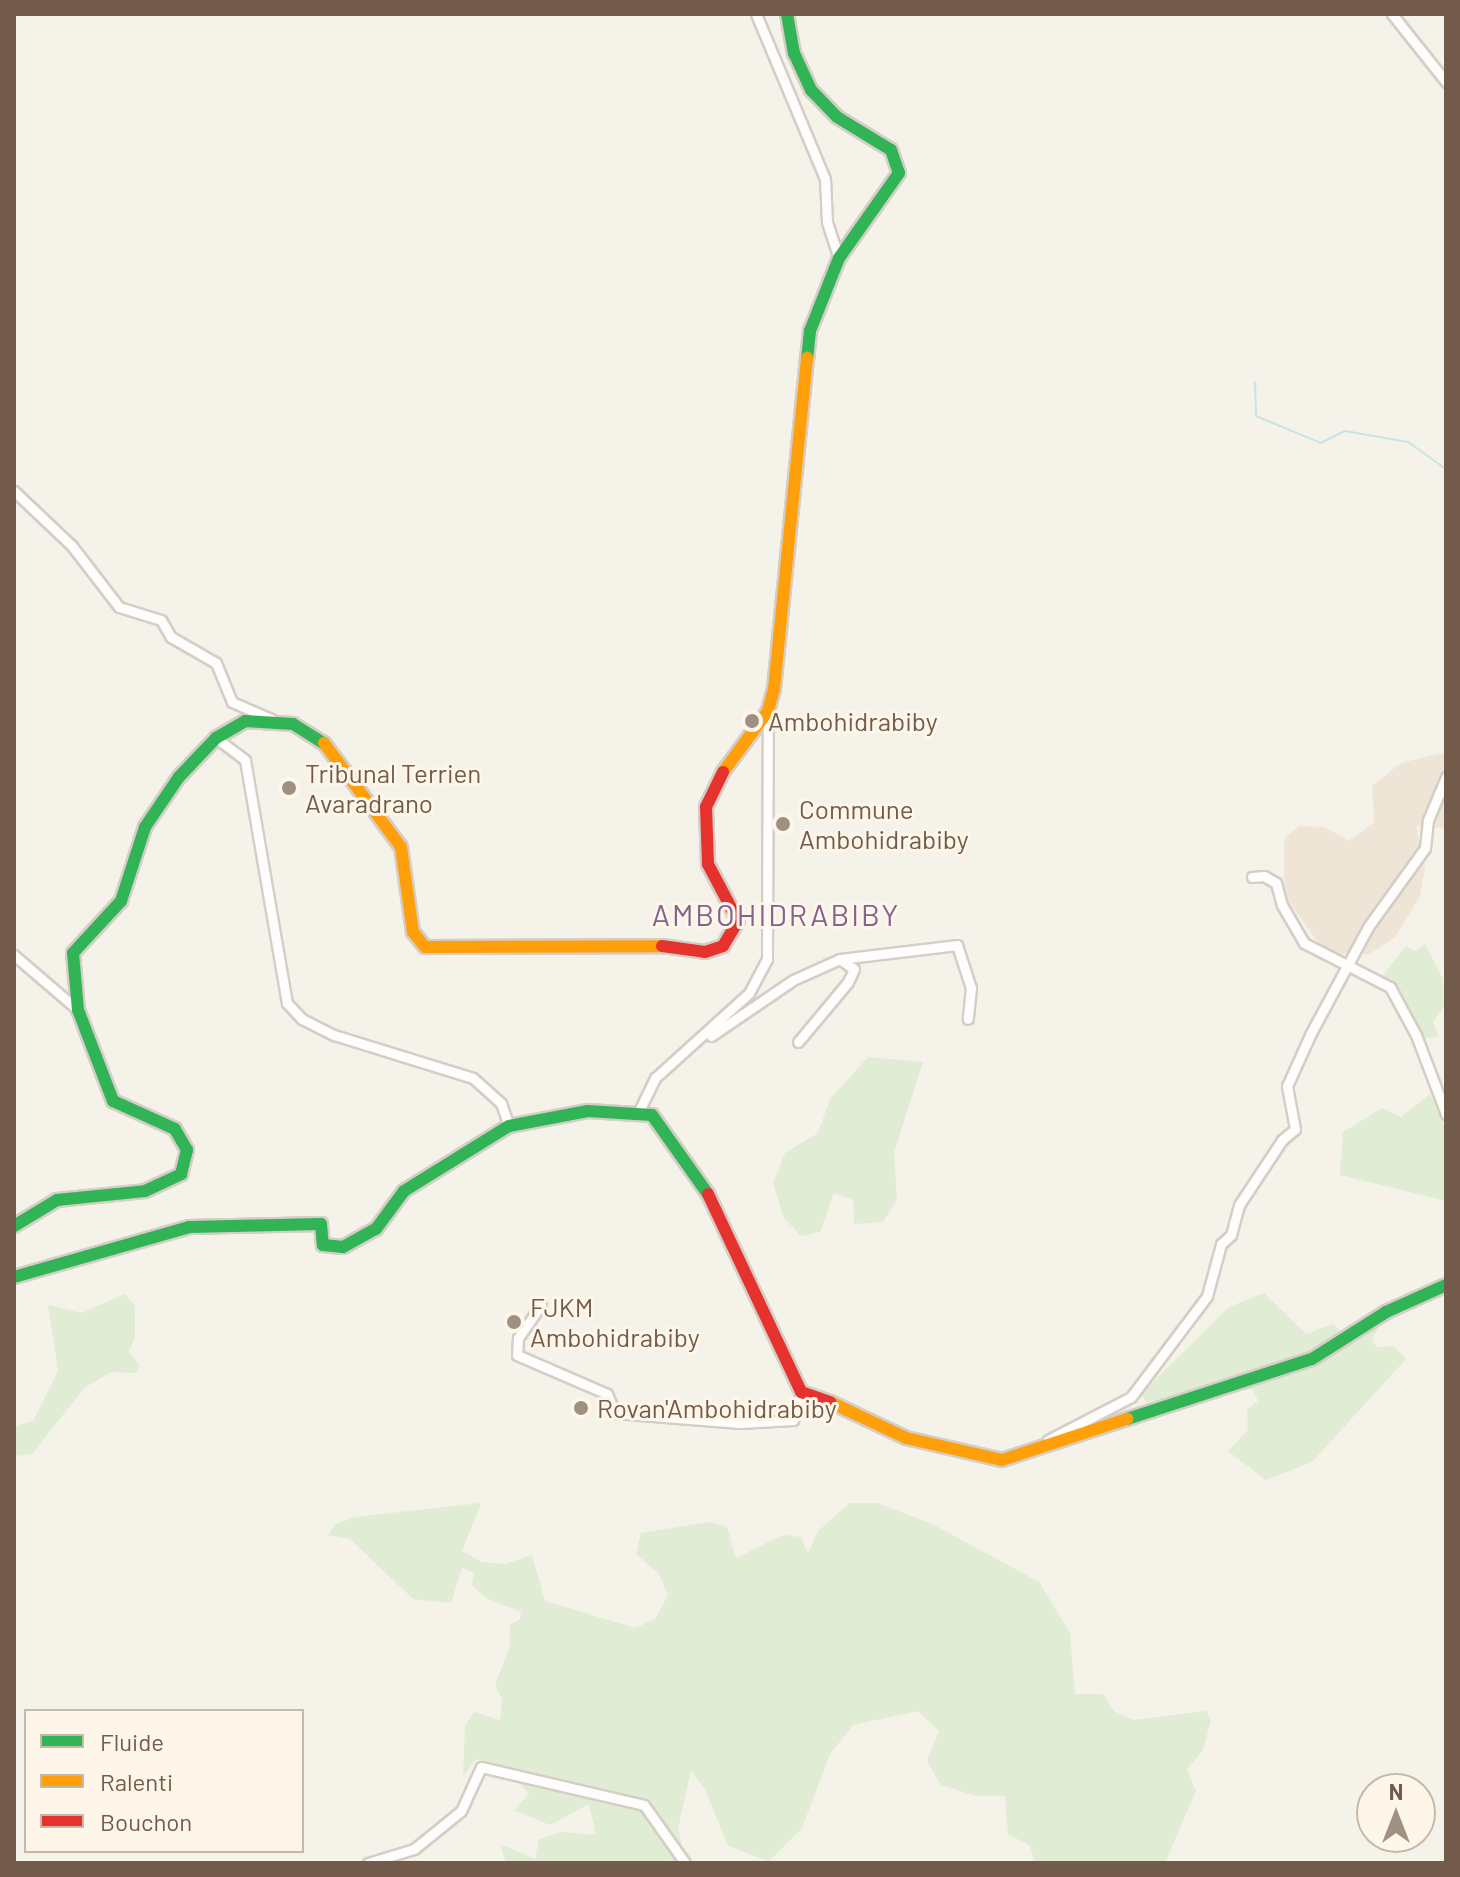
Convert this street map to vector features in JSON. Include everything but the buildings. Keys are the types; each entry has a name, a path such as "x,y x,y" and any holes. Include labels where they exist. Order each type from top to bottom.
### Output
{"main road":[{"path":"14,1226 57,1200 145,1191 168,1184 181,1174 187,1150 175,1129 113,1101 78,1010 73,953 121,901 145,827 179,777 216,738 245,721 271,719 293,724 332,748 401,847 413,932 425,947 663,946 705,952 723,946 738,921 708,864 706,807 720,775 768,711 810,331 839,258 893,187 899,167 891,150 837,117 817,97 794,53 787,14"},
{"path":"14,1277 189,1227 321,1224 323,1245 343,1247 376,1229 404,1191 509,1126 588,1111 639,1111 652,1115 702,1183 751,1278 801,1392 859,1412 906,1438 1002,1460 1312,1359 1386,1312 1446,1285"}],"street":[{"path":"756,14 825,179 827,222 839,258"},
{"path":"1392,14 1446,82"},
{"path":"14,491 72,546 119,607 161,620 171,637 216,663 232,702 271,719"},
{"path":"639,1111 655,1078 749,993 767,959 768,711"},
{"path":"216,738 245,760 287,1003 302,1019 334,1035 473,1078 501,1103 509,1126"},
{"path":"1020,1453 1131,1397 1186,1328 1207,1296 1221,1244 1231,1235 1239,1205 1282,1140 1295,1129 1287,1086 1368,927 1425,848 1428,820 1446,777"},
{"path":"1252,877 1264,876 1276,883 1282,905 1304,943 1351,963 1390,987 1416,1035 1446,1114"},
{"path":"704,1036 793,980 840,959 957,945 971,988 968,1019"},
{"path":"14,955 78,1010"},
{"path":"798,1042 848,982 854,969 840,959"},
{"path":"541,1305 518,1338 517,1355 607,1394 615,1413 740,1423 793,1420 801,1392"},
{"path":"368,1863 414,1849 461,1811 481,1767 644,1805 685,1863"}],"shaded area":[{"path":"1446,752 1446,828 1416,826 1425,867 1420,896 1395,937 1370,954 1342,954 1320,945 1284,895 1284,839 1299,826 1325,827 1349,841 1374,822 1372,786 1401,763"}],"green space":[{"path":"1425,944 1443,979 1444,1006 1433,1022 1439,1037 1425,1038 1402,993 1383,975 1406,946 1415,951"},
{"path":"868,1057 923,1062 894,1152 897,1200 883,1222 854,1224 853,1200 834,1193 820,1232 801,1236 784,1218 773,1183 785,1153 818,1133 830,1099"},
{"path":"1430,1094 1446,1130 1446,1201 1340,1175 1343,1132 1382,1108 1401,1117"},
{"path":"1264,1293 1306,1334 1332,1324 1346,1334 1378,1328 1372,1339 1376,1347 1394,1346 1406,1359 1312,1462 1266,1480 1228,1451 1248,1430 1247,1409 1258,1401 1253,1389 1146,1402 1141,1394 1229,1307"},
{"path":"124,1294 135,1305 135,1337 129,1352 139,1365 136,1373 111,1372 84,1388 32,1454 14,1456 14,1426 33,1421 58,1371 48,1305 82,1313"},
{"path":"481,1503 462,1551 482,1562 505,1564 532,1555 545,1601 635,1628 655,1619 668,1595 659,1574 636,1554 641,1533 710,1522 727,1527 736,1558 783,1535 801,1537 808,1554 818,1531 850,1503 877,1503 932,1524 1039,1582 1070,1633 1075,1694 1103,1694 1114,1711 1133,1720 1206,1711 1211,1720 1203,1750 1187,1769 1196,1791 1165,1863 1035,1863 1030,1846 1008,1834 1005,1796 976,1796 941,1785 927,1761 939,1731 918,1711 853,1725 830,1754 802,1828 769,1861 728,1846 704,1787 691,1771 678,1828 686,1863 506,1863 500,1844 535,1859 539,1839 562,1832 596,1835 589,1804 550,1825 514,1810 529,1794 507,1769 476,1759 463,1777 465,1726 474,1712 500,1720 502,1699 495,1685 509,1649 510,1625 520,1619 521,1612 486,1598 472,1585 474,1573 462,1568 451,1603 413,1599 350,1539 328,1535 336,1524 355,1517"}],"waterway":[{"path":"1255,382 1256,416 1321,443 1345,431 1408,442 1446,469"}],"traffic: fast":[{"path":"787,14 794,53 811,90 837,117 891,150 899,173 839,258 810,331 807,358"},
{"path":"14,1226 57,1200 145,1191 181,1174 187,1150 175,1129 113,1101 78,1010 73,953 121,901 145,827 179,777 216,738 245,721 293,724 324,743"},
{"path":"14,1277 189,1227 321,1224 323,1245 343,1247 376,1229 404,1191 509,1126 588,1111 652,1115 708,1194"},
{"path":"1127,1419 1312,1359 1386,1312 1446,1285"}],"traffic: slow":[{"path":"723,772 768,711 774,689 807,358"},
{"path":"324,743 401,847 413,932 425,947 662,946"},
{"path":"830,1402 906,1438 1002,1460 1127,1419"}],"traffic: jam":[{"path":"662,946 705,952 723,946 738,921 708,864 706,807 723,772"},
{"path":"708,1194 801,1392 830,1402"}],"place":[{"name":"Ambohidrabiby","path":"752,721"},
{"name":"Tribunal Terrien Avaradrano","path":"289,788"},
{"name":"Commune Ambohidrabiby","path":"783,824"},
{"name":"FJKM Ambohidrabiby","path":"514,1322"},
{"name":"Rovan'Ambohidrabiby","path":"581,1408"}],"district":[{"name":"AMBOHIDRABIBY","path":"776,914"}]}
